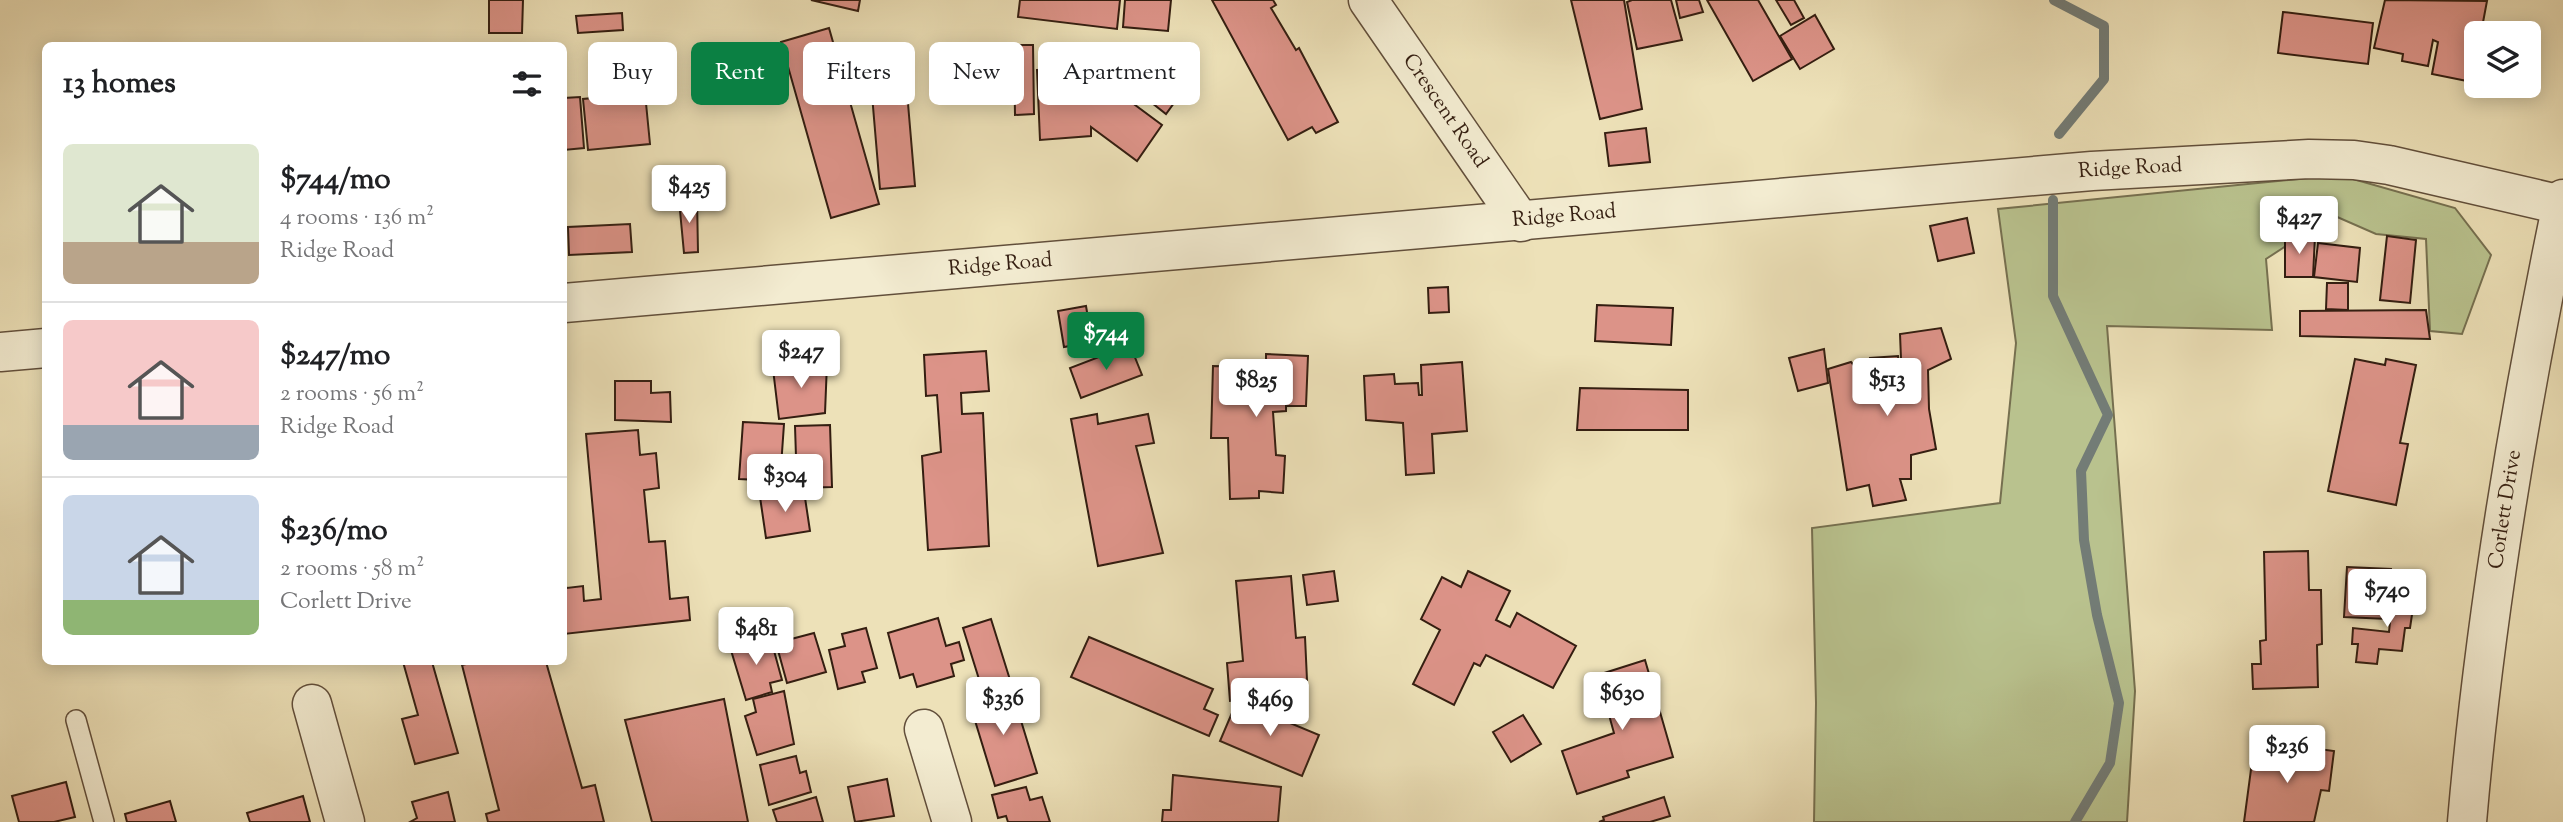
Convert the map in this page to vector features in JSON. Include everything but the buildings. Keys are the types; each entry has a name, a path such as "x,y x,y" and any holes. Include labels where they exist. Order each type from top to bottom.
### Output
{"street":[{"name":"Crescent Road","path":"1368,0 1521,222"},
{"name":"Ridge Road","path":"567,303 1521,222 2003,178 2300,160 2354,160 2389,165 2562,202"},
{"name":"Corlett Drive","path":"2467,822 2489,612 2553,290 2562,202"},
{"path":"0,352 42,348"},
{"path":"312,704 345,822"},
{"path":"924,729 952,822"}],"lane":[{"path":"76,720 104,822"}],"green space":[{"path":"2339,175 2455,208 2491,255 2462,334 2430,331 2426,239 2376,234 2319,209 2289,244 2266,259 2272,330 2107,326 2135,691 2127,822 1814,822 1816,703 1812,528 2000,503 2016,343 1998,209"}],"waterway":[{"path":"2054,0 2104,26 2104,79 2059,134"},
{"path":"2053,200 2053,296 2108,415 2081,471 2084,540 2097,615 2119,703 2110,763 2075,822"}]}
